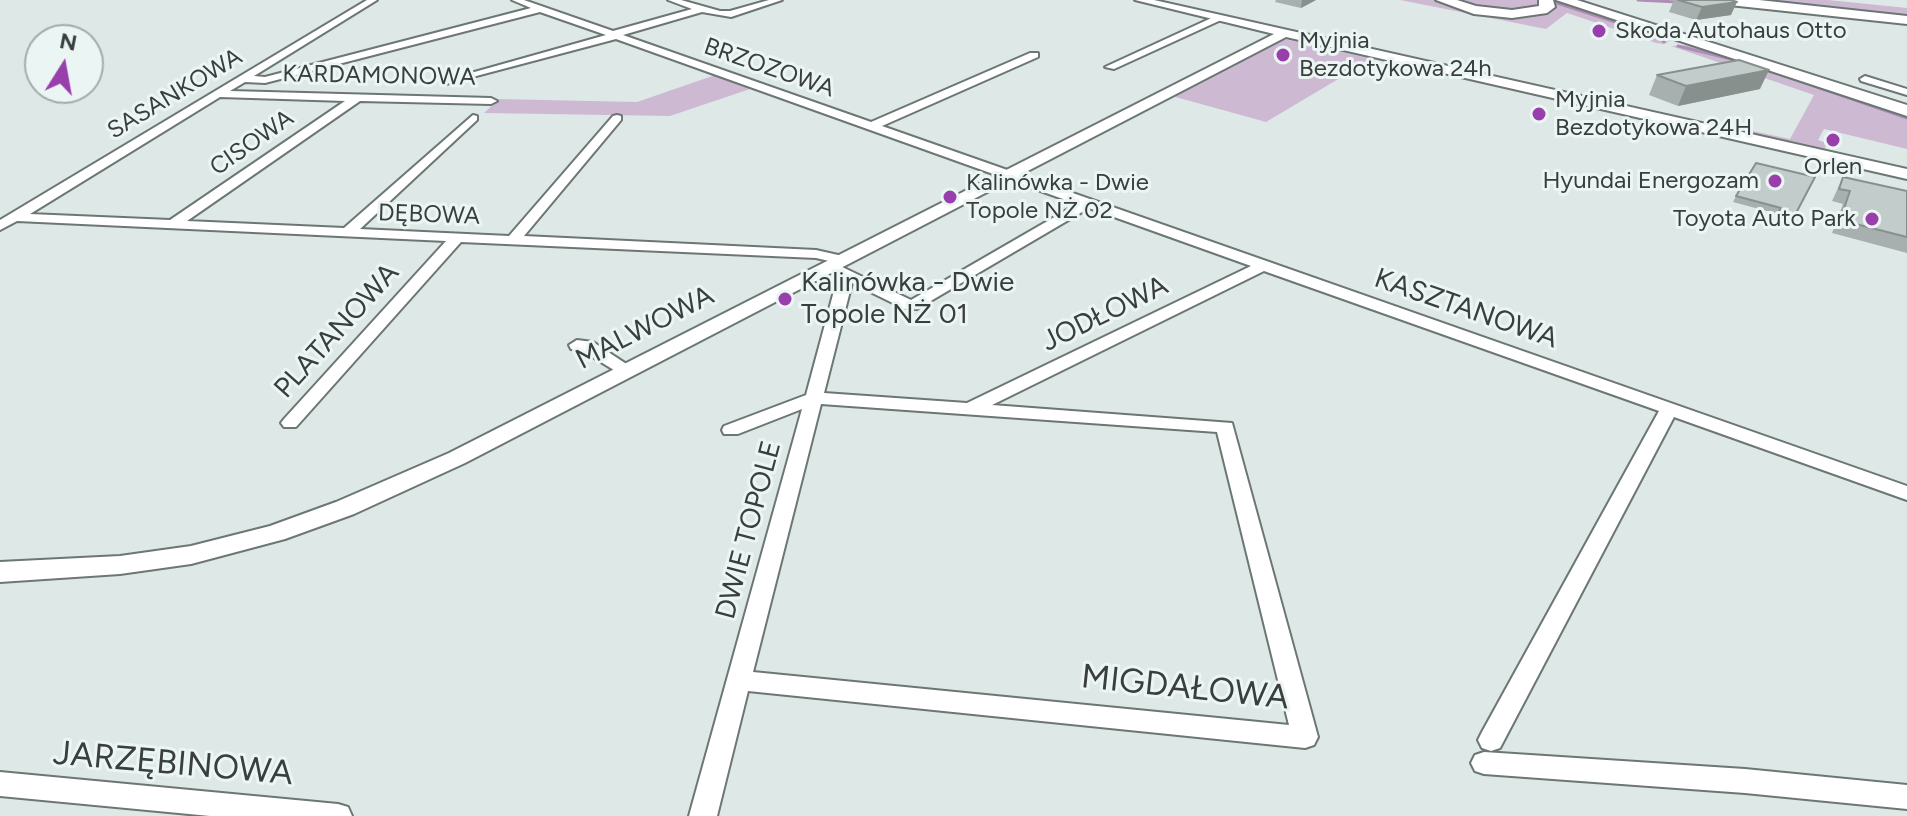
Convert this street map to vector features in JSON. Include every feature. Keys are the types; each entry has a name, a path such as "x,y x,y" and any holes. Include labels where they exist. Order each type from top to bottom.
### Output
{"main road":[{"path":"1443,0 1479,11 1517,14 1542,10 1548,7 1546,0"},
{"path":"1563,0 1907,111"},
{"path":"1587,0 1907,102"},
{"path":"1720,0 1907,18"},
{"path":"1759,0 1907,18"},
{"path":"1787,64 1842,78 1865,79"}],"street":[{"name":"SASANKOWA","path":"7,222 373,0"},
{"name":"BRZOZOWA","path":"516,0 1008,175"},
{"path":"672,0 731,14 778,0"},
{"path":"1140,0 1907,174"},
{"path":"242,79 265,80 540,9"},
{"path":"450,82 702,9"},
{"path":"1110,67 1218,18"},
{"name":"MALWOWA","path":"0,572 152,561 191,555 276,533 429,472 839,268 1008,175 1284,33"},
{"path":"872,126 1034,55"},
{"path":"1865,79 1907,92"},
{"name":"KARDAMONOWA","path":"218,94 491,101"},
{"name":"CISOWA","path":"170,226 358,97"},
{"path":"346,234 473,118"},
{"path":"512,241 617,118"},
{"name":"KASZTANOWA","path":"1008,175 1907,493"},
{"name":"DĘBOWA","path":"7,222 170,226 816,254 911,306 1088,203"},
{"name":"PLATANOWA","path":"290,423 456,239"},
{"name":"JODŁOWA","path":"969,409 1264,265"},
{"name":"DWIE TOPOLE","path":"703,816 813,398 839,268"},
{"path":"577,345 587,346 628,371"},
{"path":"731,430 813,398 969,409"},
{"name":"MIGDAŁOWA","path":"738,680 1305,737 1225,427 969,409"},
{"path":"1669,409 1488,752 1907,797"},
{"name":"JARZĘBINOWA","path":"0,784 338,816"}],"shaded area":[{"path":"1400,0 1436,0 1470,11 1519,16 1556,0 1671,40 1664,44 1656,43 1567,13 1546,29"},
{"path":"1448,0 1540,0 1541,6 1535,9 1488,11"},
{"path":"1568,0 1583,0 1907,104 1907,109"},
{"path":"1771,0 1828,0 1907,8 1907,15"},
{"path":"1284,39 1372,59 1266,122 1172,96"},
{"path":"1693,45 1907,115 1907,149 1824,129 1818,140 1827,143 1825,149 1809,149 1712,126 1706,121 1790,139 1814,95 1671,46"},
{"path":"721,73 756,87 670,116 484,113 499,99 637,102"}],"building":[{"path":"1678,0 1731,0 1737,2 1702,7"},
{"path":"1739,60 1769,70 1686,86 1657,75"},
{"path":"1756,163 1815,177 1794,217 1778,213 1781,208 1736,196"},
{"path":"1843,177 1907,191 1907,237 1840,220 1850,191 1839,189"}],"waterway":[{"path":"1638,0 1677,2"},
{"path":"1557,3 1658,36 1664,42"},
{"path":"1678,46 1743,62"},
{"path":"1768,70 1907,118"}],"place":[{"name":"Skoda Autohaus Otto","path":"1599,31"},
{"name":"Myjnia Bezdotykowa 24h","path":"1283,55"},
{"name":"Myjnia Bezdotykowa 24H","path":"1539,114"},
{"name":"Orlen","path":"1833,140"},
{"name":"Hyundai Energozam","path":"1775,181"},
{"name":"Kalinówka - Dwie Topole NŻ 02","path":"950,197"},
{"name":"Toyota Auto Park","path":"1872,219"},
{"name":"Kalinówka - Dwie Topole NŻ 01","path":"785,299"}]}
